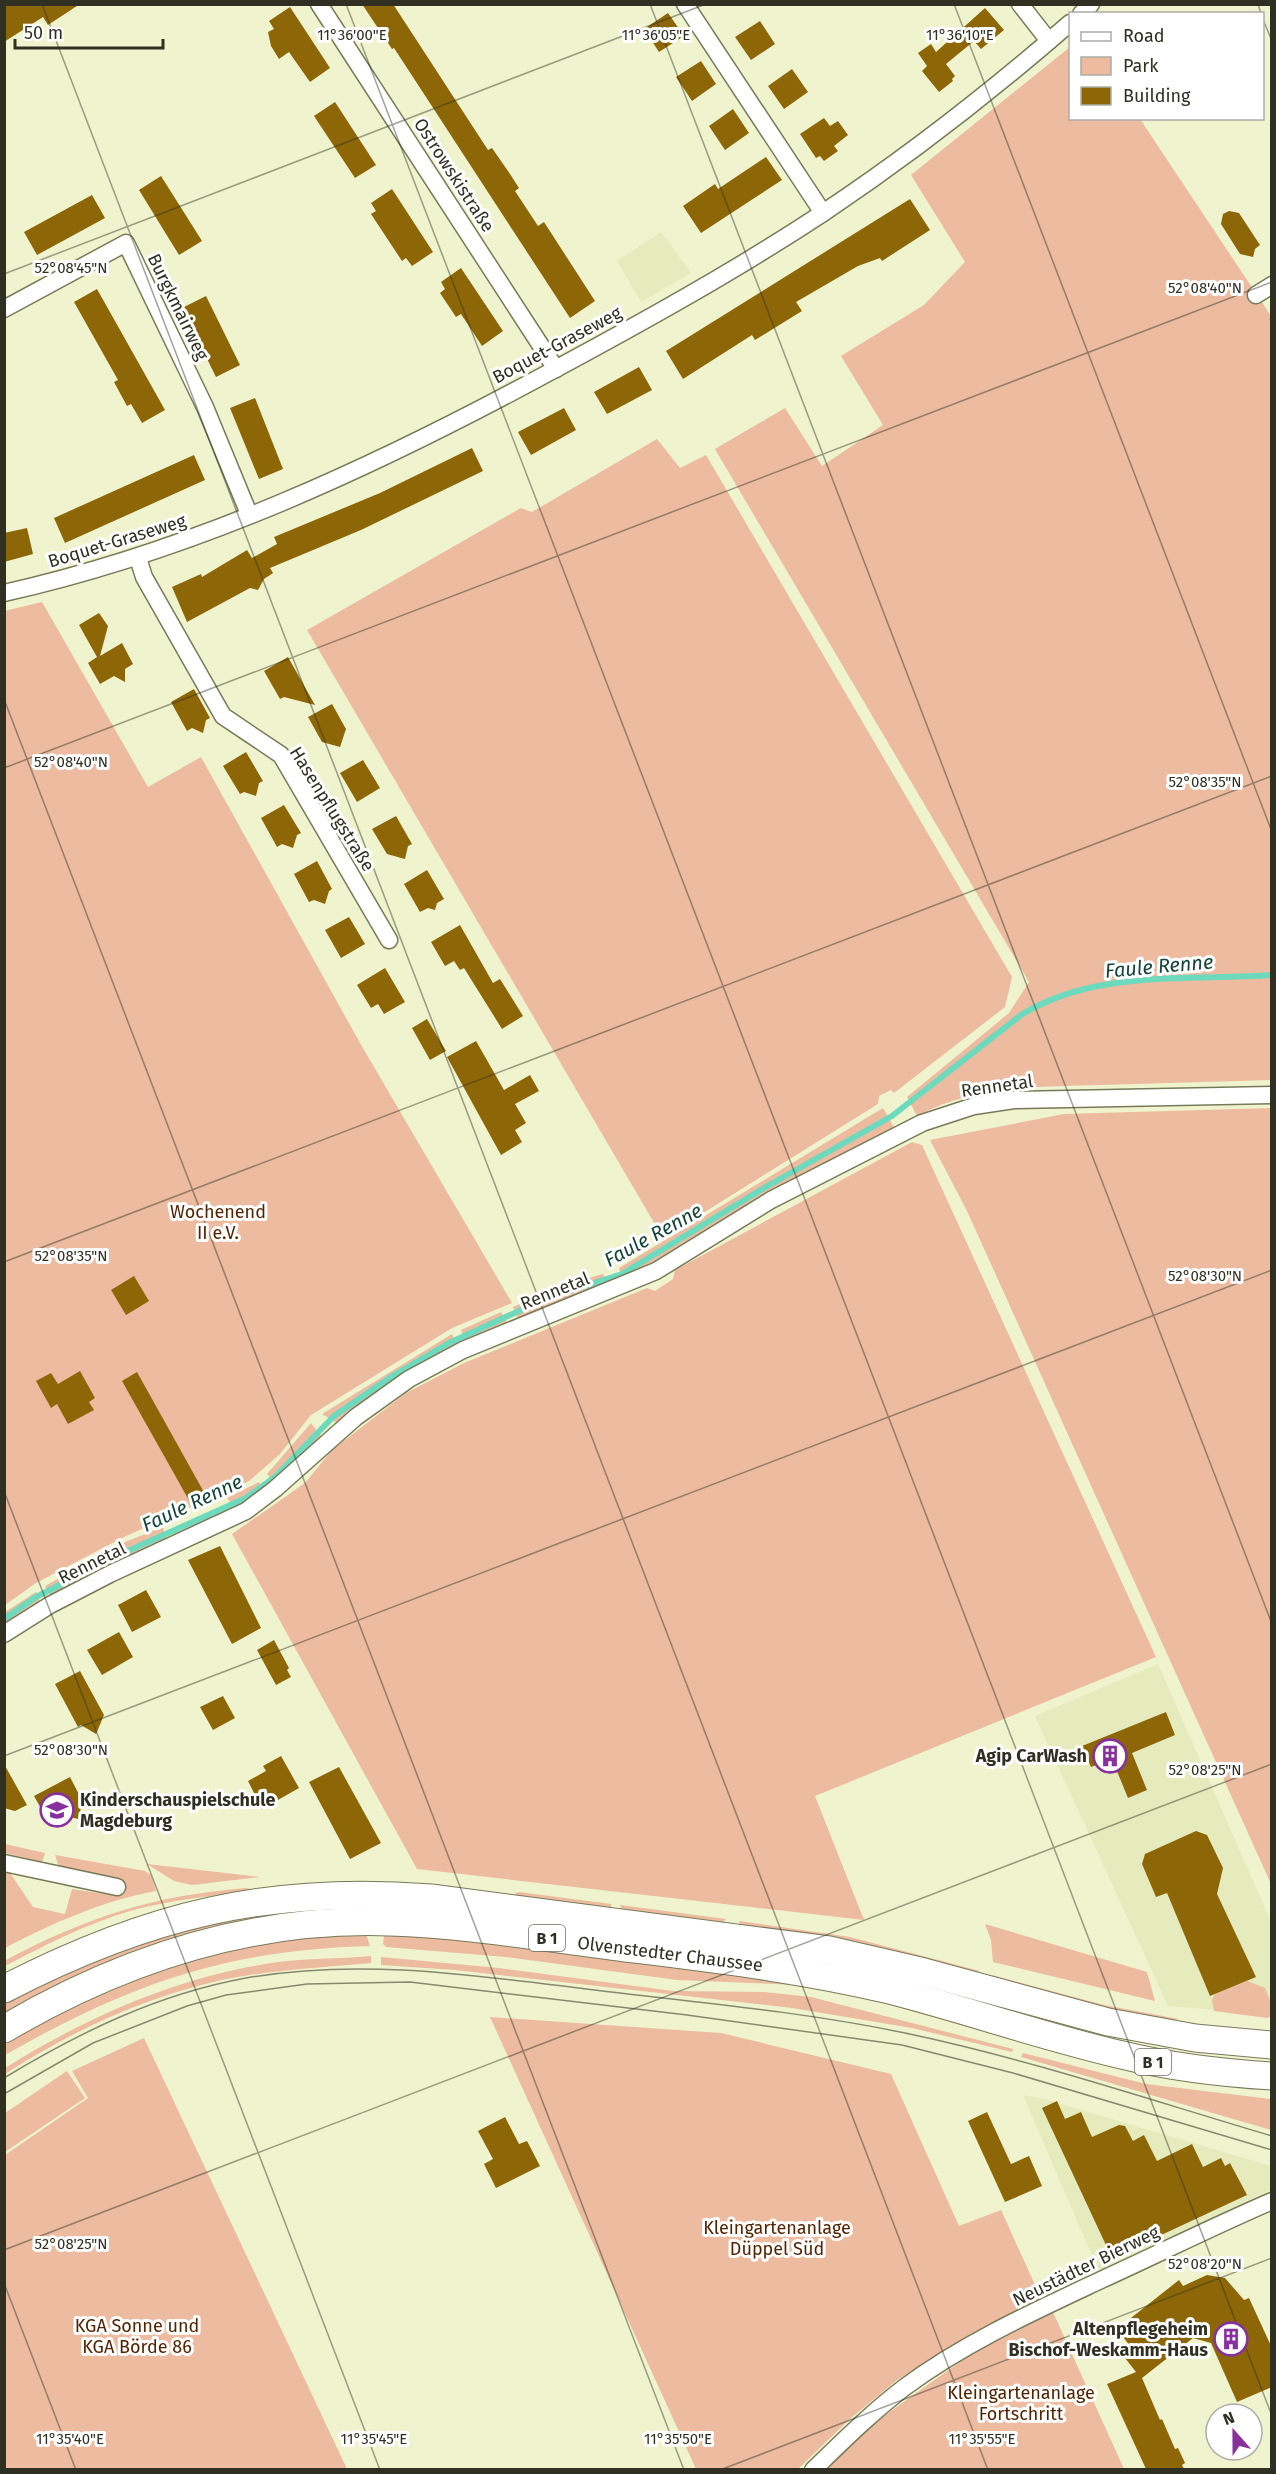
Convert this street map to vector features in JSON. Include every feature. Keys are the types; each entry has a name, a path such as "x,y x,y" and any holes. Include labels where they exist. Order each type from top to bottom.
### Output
{"main road":[{"name":"Olvenstedter Chaussee","path":"4,1989 110,1940 194,1914 305,1896 384,1895 600,1919 829,1950 924,1972 1108,2022 1195,2038 1272,2045"},
{"name":"Olvenstedter Chaussee","path":"4,2029 111,1974 208,1941 289,1926 392,1922 452,1926 796,1970 909,1995 1125,2056 1181,2066 1272,2076"}],"street":[{"name":"Ostrowskistraße","path":"319,4 545,348 556,369"},
{"path":"685,4 823,213"},
{"path":"1020,4 1049,41"},
{"name":"Boquet-Graseweg","path":"4,593 63,580 138,558 249,514 405,447 556,369 719,278 823,213 917,147 1069,25"},
{"name":"Burgkmairweg","path":"4,309 126,243 205,407 249,514"},
{"path":"1256,295 1272,285"},
{"name":"Hasenpflugstraße","path":"138,558 144,577 223,716 281,755 389,940"},
{"name":"Rennetal","path":"4,1634 50,1605 100,1579 246,1510 275,1490 356,1417 433,1365 656,1270 771,1200 938,1116 974,1106 1014,1100 1272,1095"},
{"path":"4,1863 117,1887"},
{"name":"Neustädter Bierweg","path":"813,2469 868,2416 906,2385 937,2366 1062,2298 1272,2201"}],"shaded area":[{"path":"661,232 691,273 641,302 617,261"},
{"path":"1158,1664 1271,1922 1271,2014 1168,2006 1035,1716"},
{"path":"1023,2095 1044,2099 1271,2166 1271,2190 1096,2272 1098,2269"}],"green space":[{"path":"1069,48 1069,120 1141,120 1271,316 1271,1080 1054,1086 1007,1090 961,1098 917,1116 907,1097 1009,1013 1029,982 715,449 785,408 822,466 883,425 841,356 924,305 965,262 911,175"},
{"path":"657,439 680,468 706,455 1012,977 1005,1007 894,1093 891,1090 879,1096 878,1104 663,1238 307,630 521,508 532,512"},
{"name":"Wochenend II e.V.","path":"42,602 148,787 201,757 360,1043 512,1303 452,1328 311,1415 280,1454 249,1481 124,1537 36,1583 5,1605 4,611"},
{"path":"883,1108 895,1129 622,1279 619,1268"},
{"path":"1272,1108 1271,1884 967,1211 930,1140 1064,1114"},
{"path":"912,1142 922,1145 1156,1657 815,1796 864,1920 417,1869 232,1534 305,1483 332,1450 406,1393 464,1363 647,1288 655,1291 673,1279 675,1270"},
{"path":"603,1274 607,1283 518,1319 513,1307 560,1286"},
{"path":"501,1312 507,1322 465,1341 461,1330"},
{"path":"452,1334 457,1348 337,1423 322,1414"},
{"path":"311,1423 321,1436 274,1482 267,1474"},
{"path":"259,1482 265,1491 235,1509 227,1498"},
{"path":"163,1527 166,1539 50,1595 45,1586 125,1542"},
{"path":"36,1592 40,1601 5,1625 5,1612"},
{"path":"5,1844 45,1853 42,1862 5,1853"},
{"path":"55,1855 145,1871 151,1875 156,1891 136,1895 78,1914 5,1948 5,1872 10,1873 33,1907 65,1914 72,1889 118,1896 122,1881 59,1867"},
{"path":"147,1864 260,1877 192,1885 174,1881"},
{"path":"245,1888 257,1890 193,1898 114,1916 35,1950 5,1966 4,1961 34,1946 121,1911 180,1897"},
{"path":"515,1893 611,1904 611,1909 517,1896"},
{"path":"297,1905 786,1951 1162,2043 1098,2036 925,1988 260,1918 187,1935 134,1952 5,2013 4,2000 135,1940"},
{"path":"620,1905 726,1919 722,1923 622,1910"},
{"path":"739,1921 850,1937 980,1971 973,1974 740,1926"},
{"path":"985,1924 1147,1972 1155,2001 993,1962 991,1940"},
{"path":"390,1931 800,1980 1014,2035 1016,2041 869,1999 798,1985 677,1980 506,1957 386,1947 383,1944 384,1936"},
{"path":"366,1934 370,1946 269,1955 180,1975 137,1990 94,2009 5,2055 5,2041 114,1983 245,1943"},
{"path":"371,1956 371,1963 252,1975 185,1989 105,2019 5,2074 5,2068 68,2032 166,1989 235,1970 271,1963"},
{"path":"381,1957 499,1968 673,1991 764,1992 811,1997 1013,2049 1012,2052 912,2028 792,2008 455,1970 381,1965"},
{"path":"992,1975 1104,2005 1179,2019 1143,2018 1118,2013 995,1980"},
{"path":"1247,1981 1265,1988 1271,2003 1271,2016 1267,2018 1214,2011 1212,2000 1215,1994"},
{"name":"Kleingartenanlage Düppel Süd","path":"490,2017 721,2033 891,2074 959,2226 1001,2210 1041,2298 897,2380 851,2418 798,2469 696,2469"},
{"name":"KGA Sonne und KGA Börde 86","path":"144,2038 347,2469 5,2469 5,2155 88,2098 72,2071"},
{"path":"1023,2053 1146,2084 1271,2099 1271,2130 1021,2057"},
{"path":"67,2071 85,2098 5,2152 5,2113"},
{"name":"Kleingartenanlage Fortschritt","path":"1052,2310 1124,2469 826,2470 857,2435 967,2357"}],"building":[{"path":"4,4 80,4 48,25 43,17 4,42"},
{"path":"362,4 393,4 488,150 492,148 510,174 519,188 515,191 538,226 544,222 595,301 570,318 394,48 392,49"},
{"path":"290,7 330,68 310,82 289,52 279,59 271,46 268,32 274,29 269,21"},
{"path":"985,8 1004,30 981,49 974,41 946,64 955,76 953,81 939,92 922,71 927,66 918,53 931,44 936,52"},
{"path":"668,13 684,36 659,52 644,29"},
{"path":"760,21 775,44 751,60 735,37"},
{"path":"701,61 716,84 692,101 676,77"},
{"path":"792,69 808,92 784,109 768,86"},
{"path":"335,102 376,165 355,178 314,116"},
{"path":"733,109 749,133 725,150 709,126"},
{"path":"824,118 830,126 838,121 848,135 834,146 838,151 824,161 820,156 816,158 800,134"},
{"path":"766,157 782,180 701,233 683,206 715,184 718,189"},
{"path":"161,176 202,241 179,255 139,190"},
{"path":"392,189 433,252 412,266 406,258 402,261 371,214 376,211 371,203"},
{"path":"92,195 105,218 37,255 24,232"},
{"path":"910,199 930,230 882,261 880,258 858,266 796,302 802,311 755,340 752,335 683,379 666,351"},
{"path":"1229,211 1239,213 1260,245 1255,249 1253,257 1240,254 1221,224 1223,214"},
{"path":"461,268 503,331 482,346 461,314 456,317 440,293 445,289 441,282"},
{"path":"97,289 165,410 142,423 131,404 127,406 114,382 118,380 74,302"},
{"path":"206,296 240,365 216,377 182,308"},
{"path":"639,367 652,390 607,414 594,392"},
{"path":"255,398 283,469 259,479 230,408"},
{"path":"564,408 576,430 531,455 518,432"},
{"path":"472,448 483,471 361,530 270,568 273,573 264,579 258,590 250,588 187,622 172,587 201,574 202,577 247,550 252,558 277,544 274,537 380,493"},
{"path":"194,455 205,480 65,543 54,518"},
{"path":"27,528 33,554 4,562 4,533"},
{"path":"99,613 108,626 100,656 122,643 133,664 125,669 125,682 114,676 100,684 88,663 97,657 79,625"},
{"path":"288,657 315,705 284,697 280,699 264,671"},
{"path":"194,689 210,718 206,720 203,733 192,728 187,731 171,702"},
{"path":"332,704 346,729 340,747 322,742 308,717"},
{"path":"246,752 263,781 259,783 256,796 244,792 240,794 223,766"},
{"path":"363,760 380,788 357,802 340,773"},
{"path":"284,805 301,833 297,835 293,848 282,844 277,847 261,818"},
{"path":"396,816 412,844 408,846 405,859 387,854 372,829"},
{"path":"317,861 332,889 329,891 325,904 314,900 309,902 294,874"},
{"path":"427,870 444,899 437,903 435,910 428,908 420,912 404,884"},
{"path":"349,917 365,944 341,958 325,930"},
{"path":"460,925 493,983 500,979 523,1016 502,1029 464,968 460,970 454,961 445,966 431,942"},
{"path":"385,968 405,1002 384,1014 378,1004 371,1008 357,985"},
{"path":"427,1019 446,1051 430,1060 412,1028"},
{"path":"476,1041 504,1090 530,1075 539,1091 515,1104 526,1123 515,1130 522,1142 501,1155 447,1057"},
{"path":"134,1276 149,1301 126,1315 111,1290"},
{"path":"80,1371 95,1398 89,1402 94,1410 68,1424 57,1404 51,1408 36,1381 51,1373 58,1384"},
{"path":"137,1372 210,1503 195,1511 122,1381"},
{"path":"220,1546 261,1628 232,1644 188,1560"},
{"path":"146,1590 161,1617 132,1632 118,1605"},
{"path":"119,1632 133,1657 102,1675 87,1650"},
{"path":"274,1640 289,1668 287,1670 291,1677 276,1685 257,1650"},
{"path":"80,1671 104,1715 96,1734 81,1725 78,1727 55,1684"},
{"path":"223,1696 235,1718 213,1730 200,1707"},
{"name":"Agip CarWash","path":"1166,1712 1175,1735 1132,1753 1147,1790 1128,1798 1112,1759 1091,1767 1082,1746"},
{"path":"281,1756 299,1788 262,1809 248,1781 266,1771 263,1766"},
{"path":"4,1764 27,1805 15,1811 4,1808"},
{"path":"339,1767 381,1843 350,1859 309,1782"},
{"path":"70,1777 85,1806 81,1808 78,1819 70,1817 55,1824 47,1810 43,1812 34,1796"},
{"path":"1196,1831 1207,1835 1223,1868 1217,1894 1256,1977 1210,1996 1167,1893 1156,1897 1142,1864 1145,1854"},
{"path":"1057,2101 1065,2119 1081,2112 1092,2137 1119,2125 1125,2126 1133,2141 1144,2135 1157,2161 1192,2144 1203,2167 1221,2158 1225,2166 1230,2163 1247,2195 1112,2258 1042,2108"},
{"path":"987,2112 1011,2164 1029,2156 1042,2186 1005,2202 968,2121"},
{"path":"505,2117 519,2144 527,2141 540,2166 496,2188 484,2164 493,2159 478,2131"},
{"name":"Altenpflegeheim Bischof-Weskamm-Haus","path":"1207,2275 1225,2278 1244,2300 1249,2298 1272,2348 1272,2387 1237,2402 1211,2343 1193,2338 1142,2378 1160,2420 1162,2419 1175,2449 1178,2448 1185,2463 1182,2465 1184,2469 1146,2469 1107,2384 1136,2372 1121,2353 1130,2346 1117,2329 1179,2280 1183,2286"}],"waterway":[{"name":"Faule Renne","path":"4,1619 36,1597 119,1555 246,1498 275,1477 334,1416 391,1377 449,1343 545,1299 622,1274 764,1188 892,1116 1021,1015 1050,1000 1080,990 1143,980 1272,975"}],"tram line":[{"path":"4,2078 91,2030 182,1994 246,1978 289,1972 374,1969 458,1974 746,2008 865,2025 998,2055 1272,2136"},
{"path":"4,2094 93,2043 187,2006 226,1995 307,1984 410,1982 687,2015 902,2045 1013,2073 1272,2150"}],"place":[{"name":"Agip CarWash","path":"1110,1756"},
{"name":"Kinderschauspielschule Magdeburg","path":"57,1810"},
{"name":"Altenpflegeheim Bischof-Weskamm-Haus","path":"1231,2339"}]}
